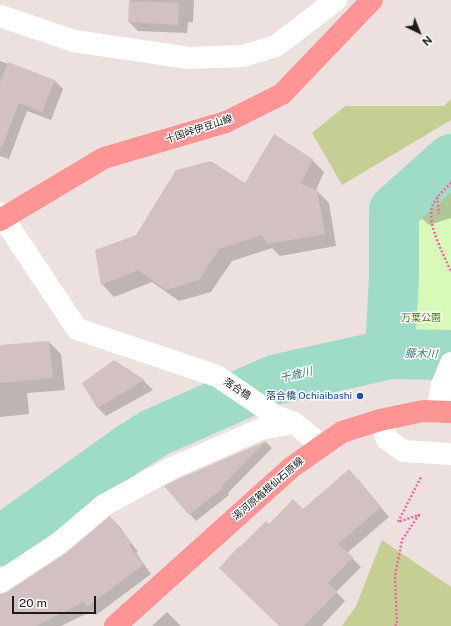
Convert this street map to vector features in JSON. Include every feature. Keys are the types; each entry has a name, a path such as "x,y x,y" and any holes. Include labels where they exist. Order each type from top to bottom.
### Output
{"main road":[{"name":"十国峠伊豆山線","path":"1,217 104,158 226,122 282,94 372,0"},
{"name":"湯河原箱根仙石原線","path":"115,626 292,467 321,445 342,432 380,420 423,411 444,412"}],"street":[{"path":"0,16 74,41 189,58 243,56 276,46 336,0"},
{"name":"落合橋","path":"1,217 77,329 217,376 285,419 321,445"},
{"path":"444,412 447,373"},
{"path":"0,582 59,544 104,506 172,468 285,419"},
{"path":"380,420 387,439 402,451 451,454"}],"path":[{"path":"451,183 437,198 432,208 432,226 451,272"},
{"path":"437,198 439,214"},
{"path":"395,626 397,624 395,576 402,540 419,515 398,522 422,475 416,473"}],"green space":[{"path":"451,99 451,120 342,185 312,133 345,106 444,106"},
{"name":"万葉公園","path":"451,159 451,352 390,354 394,210"},
{"path":"382,540 451,587 451,626 342,626 356,606"}],"building":[{"path":"129,1 179,3 178,25 128,22"},
{"path":"8,62 55,80 42,112 19,103 2,147 0,147 0,83"},
{"path":"274,134 313,159 301,184 317,190 325,234 267,244 262,235 219,249 199,280 166,290 138,270 101,285 95,250 136,235 176,170 211,161 245,183"},
{"path":"49,341 53,378 0,383 0,345"},
{"path":"114,360 145,380 97,408 82,383"},
{"path":"266,441 222,486 223,488 189,515 164,486 178,479"},
{"path":"349,469 381,507 338,544 353,557 328,583 337,592 304,626 279,626 219,568 239,546 240,547 266,521 269,524 293,499 303,509"},
{"path":"110,516 131,543 129,545 143,565 87,607 84,602 36,626 0,626 0,594 7,592 66,553"}],"waterway":[{"name":"千歳川","path":"0,541 127,450 154,433 274,380 390,354 394,276 394,210 451,159"},
{"name":"藤木川","path":"390,354 451,355"}],"place":[{"name":"落合橋 Ochiaibashi","path":"360,396"}]}
